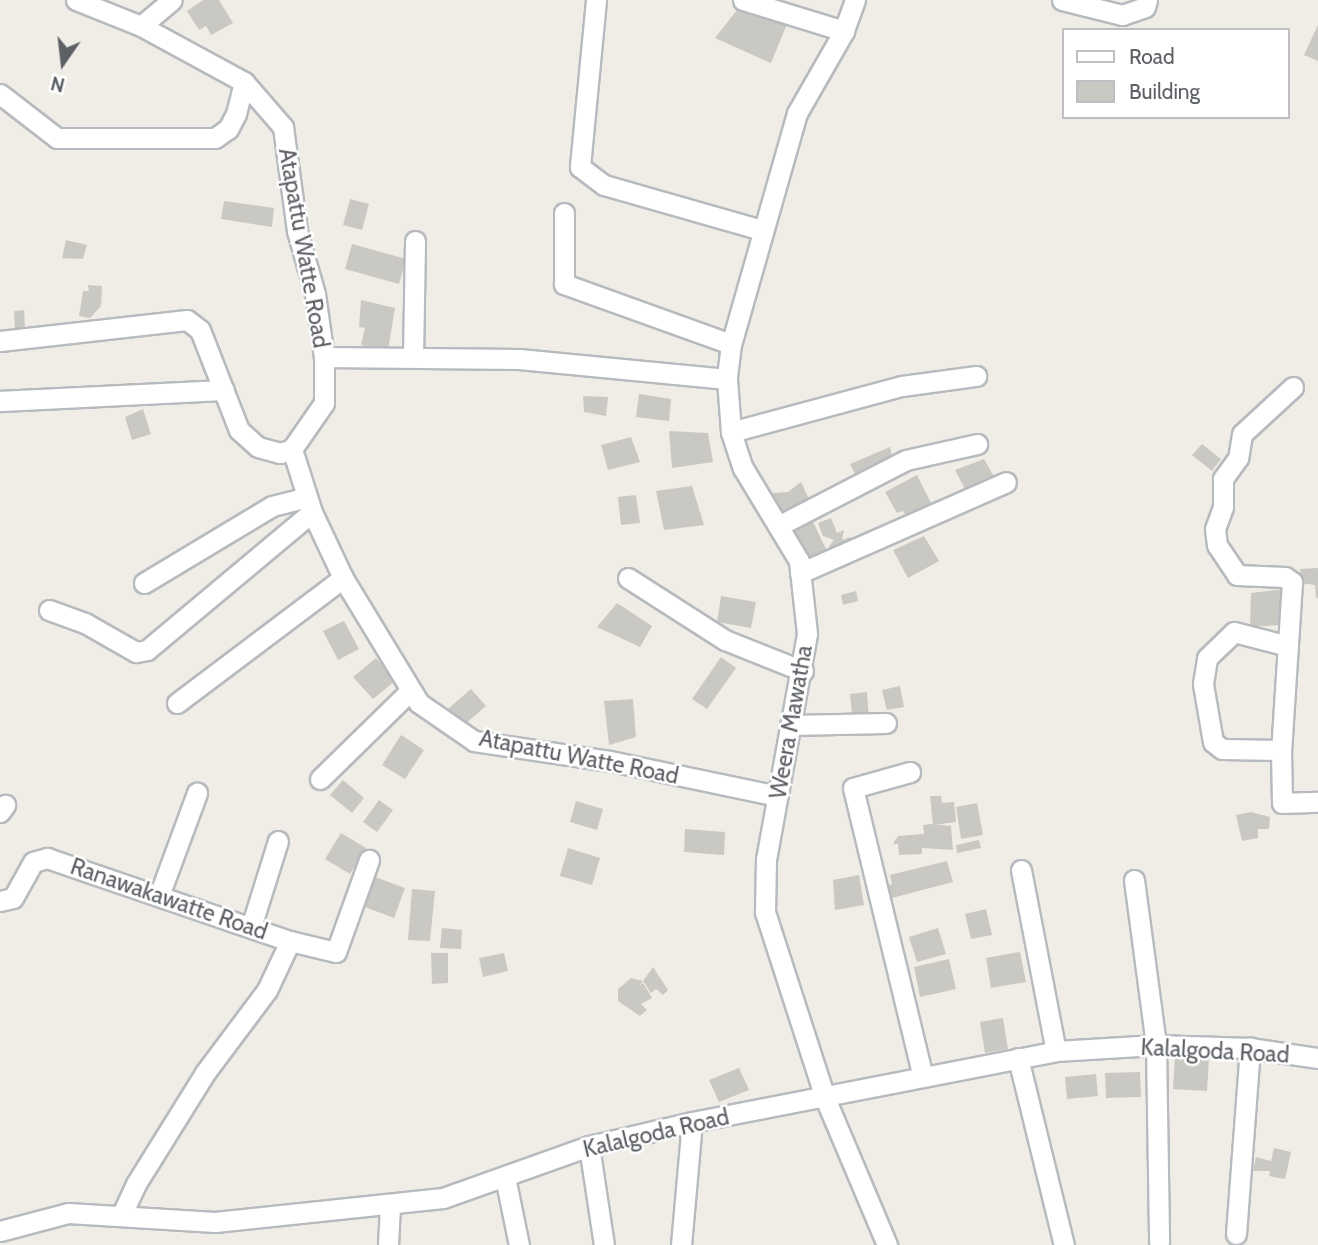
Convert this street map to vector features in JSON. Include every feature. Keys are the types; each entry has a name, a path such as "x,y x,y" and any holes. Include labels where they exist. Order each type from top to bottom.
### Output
{"street":[{"name":"Atapattu Watte Road","path":"76,0 141,26 244,82 283,127 297,231 315,294 324,357 324,403 292,449 310,504 342,578 419,703 474,741 610,761 777,796"},
{"path":"141,26 172,0"},
{"path":"596,0 579,153 587,176 604,185 762,230"},
{"path":"743,0 844,31"},
{"name":"Weera Mawatha","path":"855,0 844,31 797,113 731,344 727,379 731,432 743,468 799,561 807,634 803,671 790,725 766,859 765,912 825,1098 887,1245"},
{"path":"1062,0 1122,15 1145,7 1147,0"},
{"path":"0,94 57,138 215,138 228,129 236,114 244,82"},
{"path":"564,213 564,284 731,344"},
{"path":"413,357 415,242"},
{"path":"0,341 187,320 200,330 239,430 258,447 279,453 292,449"},
{"path":"324,357 519,359 727,379"},
{"path":"731,432 902,387 976,376"},
{"path":"1293,387 1242,434 1238,458 1223,479 1223,507 1214,529 1217,545 1237,575 1284,577 1292,582 1280,750 1282,803 1318,803"},
{"path":"0,401 223,390"},
{"path":"778,526 906,460 977,444"},
{"path":"800,573 1006,482"},
{"path":"144,583 272,506 310,504"},
{"path":"49,610 85,623 136,652 147,650 310,504"},
{"path":"177,703 342,578"},
{"path":"628,578 725,640 803,671"},
{"path":"1280,750 1222,749 1213,742 1203,684 1207,658 1234,632 1288,646"},
{"path":"320,779 411,691"},
{"path":"790,725 886,723"},
{"path":"910,772 853,788 923,1077"},
{"path":"160,893 197,793"},
{"path":"251,927 278,841"},
{"name":"Ranawakawatte Road","path":"0,901 13,898 33,862 47,858 160,893 290,941 267,990 205,1073 136,1184 122,1214"},
{"path":"290,941 336,952 369,860"},
{"path":"1021,870 1056,1051"},
{"path":"1134,880 1156,1045 1159,1242"},
{"name":"Kalalgoda Road","path":"1,1235 68,1213 122,1214 147,1220 215,1222 443,1198 589,1146 692,1122 1056,1051 1156,1045 1250,1048 1318,1058"},
{"path":"1236,1234 1250,1048"},
{"path":"1018,1058 1064,1245"},
{"path":"681,1245 692,1122"},
{"path":"589,1146 604,1245"},
{"path":"505,1177 519,1245"},
{"path":"388,1245 390,1205"}],"building":[{"path":"203,0 219,0 233,23 211,35 206,26 199,30 187,11"},
{"path":"737,10 787,24 771,63 715,38"},
{"path":"1318,25 1318,61 1304,55"},
{"path":"350,199 369,204 362,230 343,225"},
{"path":"224,201 274,208 272,227 221,219"},
{"path":"66,240 87,245 83,259 62,258"},
{"path":"352,244 406,259 399,284 345,269"},
{"path":"88,285 102,286 101,306 90,318 79,316 83,291 89,291"},
{"path":"361,300 395,308 388,350 361,345 365,328 359,327"},
{"path":"24,310 25,329 15,330 14,311"},
{"path":"639,394 671,399 669,421 636,417"},
{"path":"583,396 608,397 606,416 584,412"},
{"path":"143,409 151,434 132,440 125,417"},
{"path":"669,431 708,433 713,462 672,468"},
{"path":"631,437 640,462 608,470 601,445"},
{"path":"1202,444 1221,459 1212,471 1192,455"},
{"path":"890,447 893,460 855,474 850,464"},
{"path":"984,459 996,480 967,493 955,470"},
{"path":"917,475 934,509 908,520 903,511 897,513 885,492"},
{"path":"801,482 809,499 803,501 804,507 782,515 773,493 788,492"},
{"path":"692,486 704,525 664,530 656,491"},
{"path":"636,495 640,523 621,525 618,497"},
{"path":"811,518 827,551 801,561 787,533"},
{"path":"831,518 837,533 844,530 842,540 850,537 854,547 834,556 829,546 834,540 823,536 818,523"},
{"path":"924,536 939,561 908,578 893,550"},
{"path":"1318,568 1316,598 1315,585 1301,583 1300,569"},
{"path":"1284,589 1280,625 1250,627 1251,593"},
{"path":"856,591 858,601 843,605 841,595"},
{"path":"721,596 756,602 751,628 717,622"},
{"path":"617,603 652,626 640,647 597,627"},
{"path":"344,621 359,649 338,660 323,631"},
{"path":"721,657 736,668 707,709 692,699"},
{"path":"376,658 395,681 373,699 353,677"},
{"path":"900,686 904,707 887,710 882,690"},
{"path":"471,689 486,706 464,725 457,717 450,722 443,713"},
{"path":"867,692 869,718 852,715 850,694"},
{"path":"633,699 636,737 609,745 604,701"},
{"path":"401,735 424,750 405,779 382,765"},
{"path":"343,780 364,798 352,813 330,795"},
{"path":"930,796 941,796 942,803 954,802 956,822 933,825"},
{"path":"379,800 393,810 377,832 363,822"},
{"path":"576,801 603,809 597,830 570,822"},
{"path":"977,803 983,835 961,839 956,807"},
{"path":"1251,812 1270,817 1269,829 1258,829 1258,838 1242,841 1236,815"},
{"path":"923,825 951,826 953,850 922,848 922,854 899,855 898,844 893,844 898,836 924,834"},
{"path":"685,829 725,832 724,855 684,852"},
{"path":"341,833 366,848 350,874 325,859"},
{"path":"979,840 981,848 957,853 956,845"},
{"path":"568,848 600,858 592,885 560,876"},
{"path":"947,861 953,882 888,899 884,887 892,884 890,875"},
{"path":"367,874 405,888 394,918 357,904"},
{"path":"859,875 864,905 835,910 833,880"},
{"path":"412,889 435,891 430,941 408,940"},
{"path":"986,909 992,935 971,939 965,914"},
{"path":"442,928 462,930 461,949 440,948"},
{"path":"938,928 946,954 917,962 909,937"},
{"path":"1020,952 1026,982 991,988 986,958"},
{"path":"431,953 448,953 448,983 432,984"},
{"path":"504,953 508,971 483,977 479,958"},
{"path":"949,959 956,989 920,997 914,967"},
{"path":"653,967 668,990 663,995 656,989 651,993 643,981"},
{"path":"631,978 643,981 639,986 643,983 652,998 641,1004 647,1010 640,1016 618,1001 618,989"},
{"path":"1003,1018 1008,1049 985,1053 980,1022"},
{"path":"1175,1056 1209,1058 1207,1091 1173,1089"},
{"path":"739,1068 749,1090 719,1102 709,1080"},
{"path":"1140,1072 1141,1097 1106,1098 1105,1073"},
{"path":"1096,1074 1098,1096 1067,1099 1065,1077"},
{"path":"1274,1148 1291,1152 1285,1179 1269,1176 1270,1171 1253,1171 1256,1157 1271,1161"}]}
